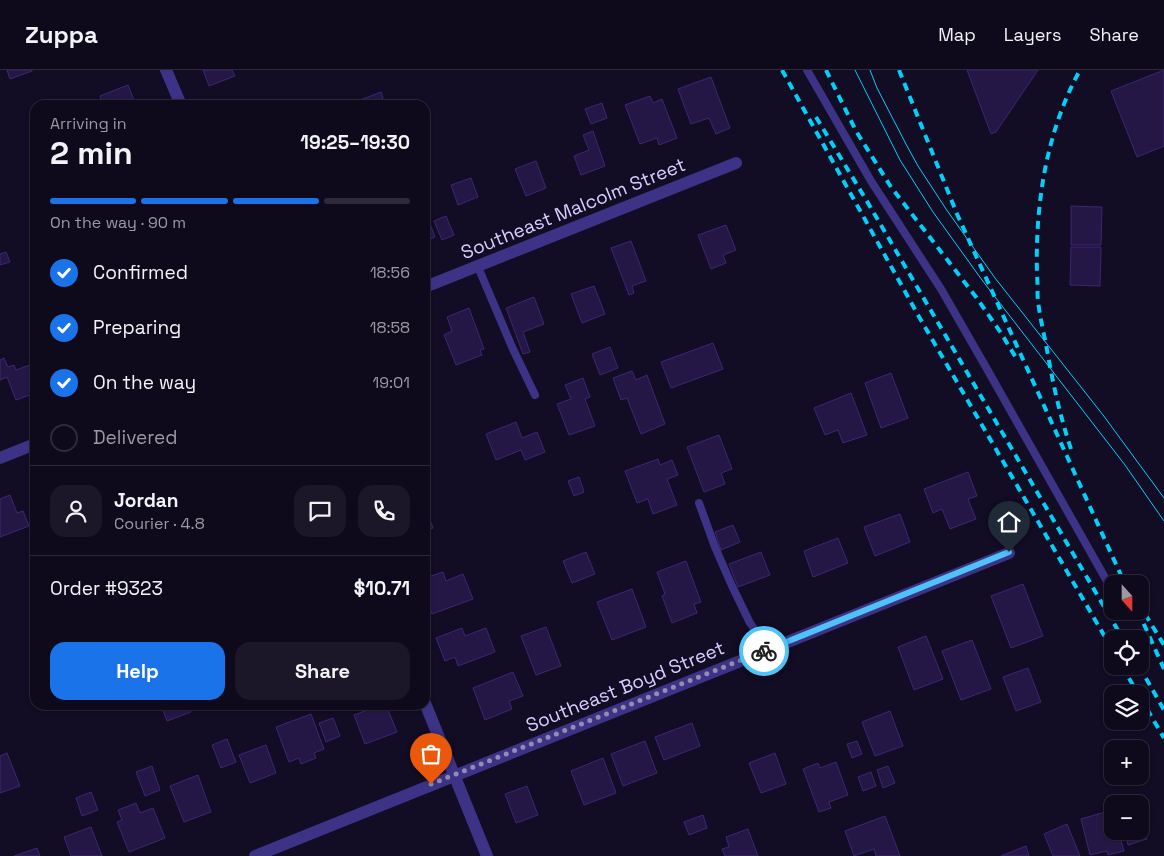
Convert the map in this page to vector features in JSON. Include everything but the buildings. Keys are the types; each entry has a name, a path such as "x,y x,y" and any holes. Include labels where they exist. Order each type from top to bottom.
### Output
{"street":[{"path":"166,70 178,100"},
{"name":"Southeast Malcolm Street","path":"430,285 736,163"},
{"path":"0,458 30,446"},
{"name":"Southeast Boyd Street","path":"255,856 1009,552"},
{"path":"428,710 487,856"}],"lane":[{"path":"807,70 871,181 950,305 1104,576"},
{"path":"478,266 534,395"},
{"path":"699,504 732,586 750,623 769,649"}],"tram line":[{"path":"855,70 900,160 933,212 982,280 1125,465 1164,521"},
{"path":"870,70 877,88 907,146 946,209 995,278 1103,415 1164,498"}],"railway":[{"path":"782,70 918,315 1104,635"},
{"path":"826,70 856,131 891,187 976,297 1018,361"},
{"path":"899,70 957,214 1121,575"},
{"path":"1071,449 1057,400 1040,314 1037,249 1041,196 1051,144 1068,94 1080,70"},
{"path":"816,117 1118,630"},
{"path":"1142,620 1164,669"},
{"path":"1149,620 1164,645"},
{"path":"1127,675 1133,685"},
{"path":"1144,675 1164,710"},
{"path":"1149,712 1164,738"}],"way so far":[{"path":"431,784 764,651"}],"route":[{"path":"764,651 1009,552"}]}
